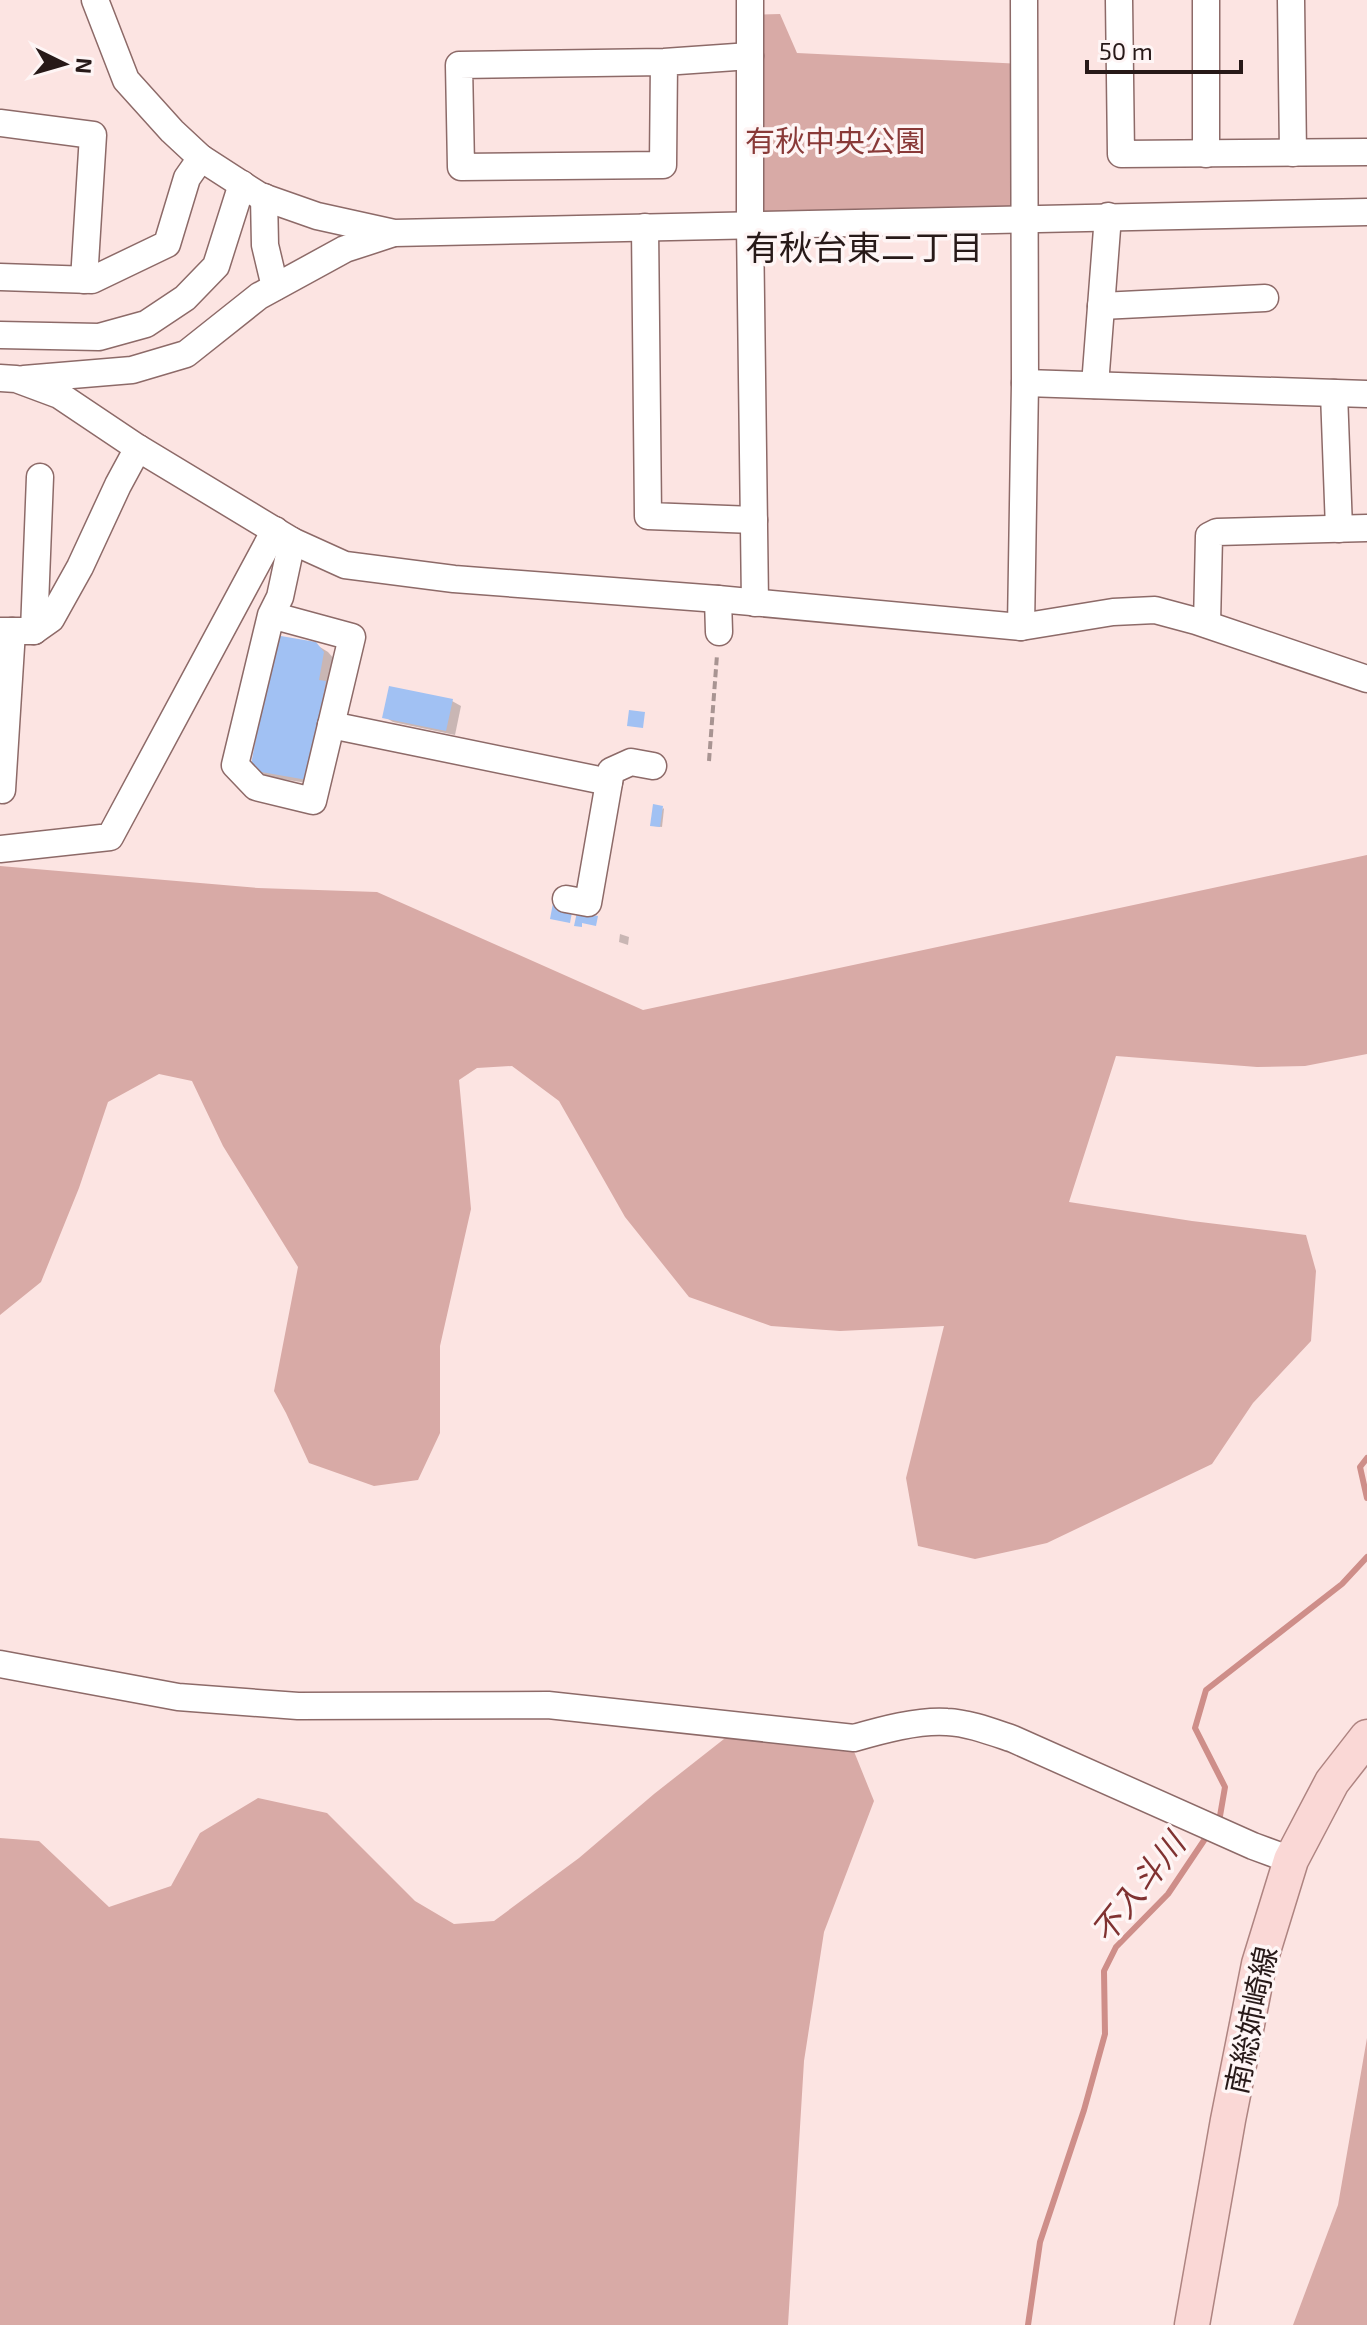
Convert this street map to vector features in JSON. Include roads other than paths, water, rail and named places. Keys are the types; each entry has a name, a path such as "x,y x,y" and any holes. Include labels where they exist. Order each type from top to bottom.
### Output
{"main road":[{"name":"南総姉崎線","path":"1192,2325 1259,1964 1291,1860 1332,1782 1367,1737"}],"street":[{"path":"95,0 126,80 201,158 253,190 317,216 394,233 1367,212"},
{"path":"750,0 755,603"},
{"path":"1021,627 1025,383 1024,0"},
{"path":"1119,0 1121,154 1367,152"},
{"path":"1206,0 1206,154"},
{"path":"1291,0 1293,153"},
{"path":"664,62 663,165 461,167 459,65 664,62 750,56"},
{"path":"0,123 93,135 84,280"},
{"path":"0,277 92,280 167,244 187,178 201,158"},
{"path":"253,190 275,287"},
{"path":"0,335 99,337 146,324 185,298 216,266 253,190"},
{"path":"1095,385 1108,216"},
{"path":"645,227 648,516 754,520"},
{"path":"8,379 132,370 186,354 259,296 345,249 394,233"},
{"path":"1101,306 1265,298"},
{"path":"8,379 59,395 138,448 283,536 345,565 454,579 1021,627 1113,612 1155,610 1207,624 1367,679"},
{"path":"1025,383 1367,394"},
{"path":"1334,393 1339,529"},
{"path":"15,631 51,619 138,448"},
{"path":"2,790 15,631 40,477"},
{"path":"1207,624 1209,536 1217,532 1367,528"},
{"path":"271,615 352,637 313,801 256,787 235,765 271,615 280,597 283,536"},
{"path":"0,849 110,837 283,536"},
{"path":"718,599 719,632"},
{"path":"331,725 609,782"},
{"path":"566,899 588,903 611,771 639,757"},
{"path":"0,1664 178,1697 298,1706 548,1705 854,1738 890,1727 946,1722 1013,1739 1291,1860"}],"waterway":[{"name":"不入斗川","path":"1367,1458 1360,1467 1367,1498"},
{"name":"不入斗川","path":"1215,1823 1220,1816 1225,1787 1195,1728 1206,1690 1342,1584 1367,1557"},
{"name":"不入斗川","path":"1028,2325 1040,2242 1084,2110 1105,2034 1104,1971 1116,1947 1168,1894 1209,1833"}],"district":[{"name":"有秋台東二丁目","path":"864,246"}],"park label":[{"name":"有秋中央公園","path":"835,140"}]}
